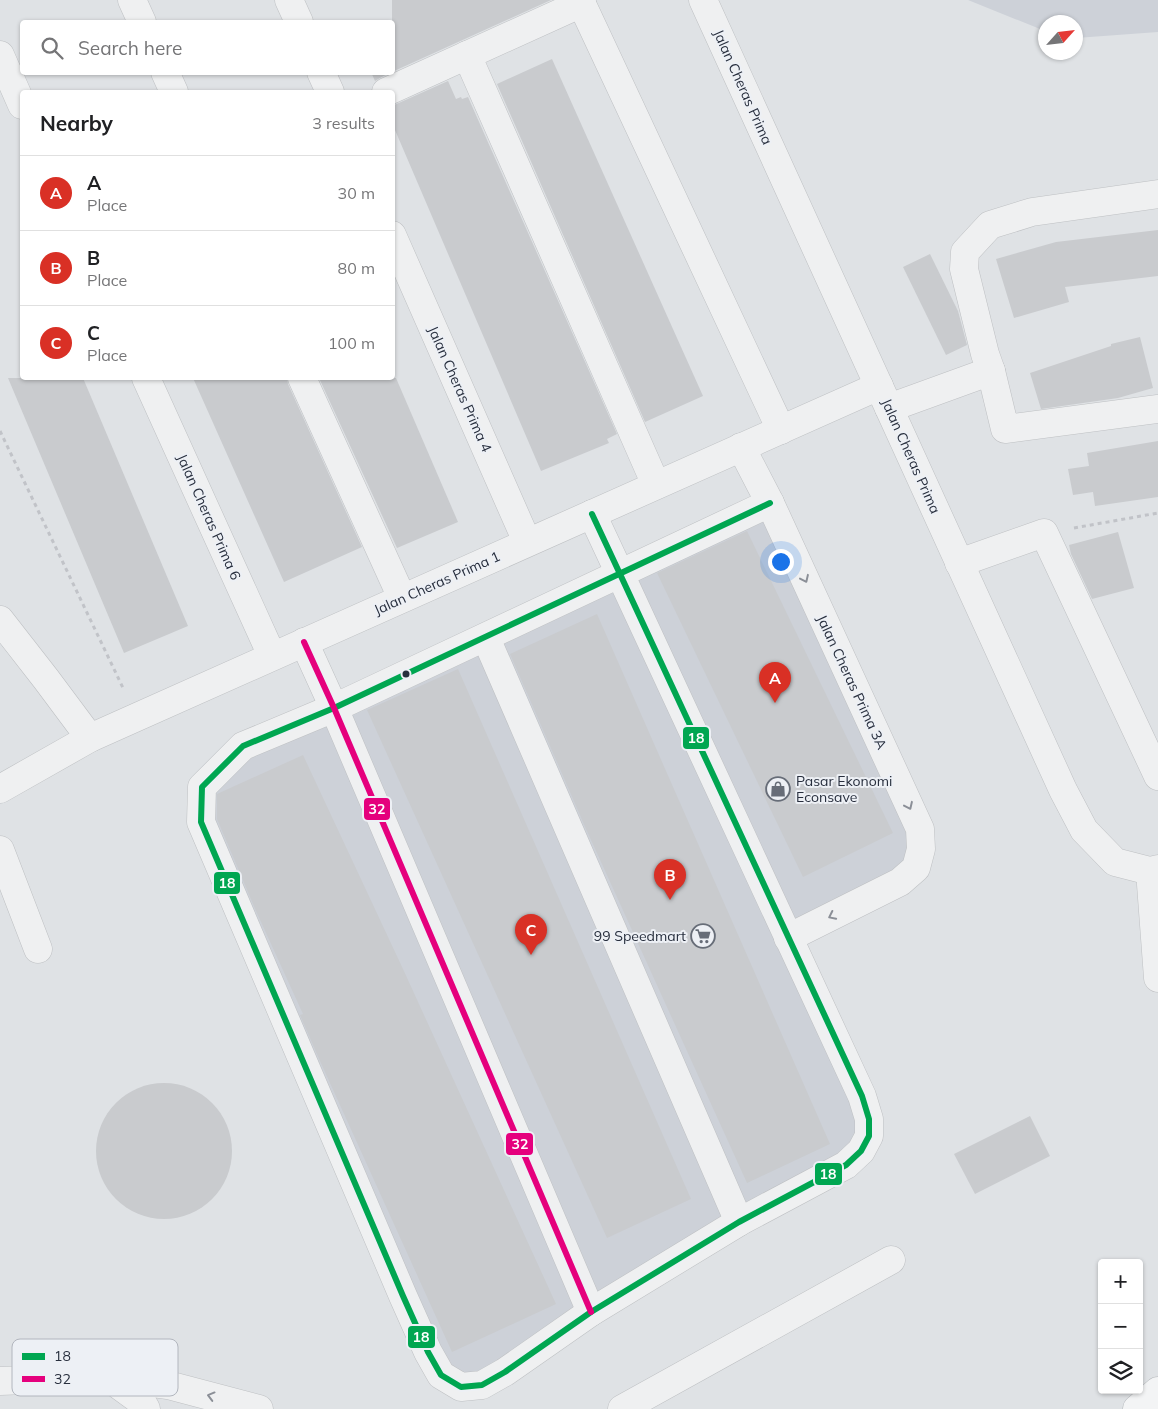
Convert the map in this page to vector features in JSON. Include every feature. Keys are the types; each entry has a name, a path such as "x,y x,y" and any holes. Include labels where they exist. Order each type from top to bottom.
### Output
{"highway":[{"path":"1137,1409 1158,1391"}],"street":[{"path":"132,0 141,20"},
{"path":"289,0 298,20"},
{"name":"Jalan Cheras Prima","path":"703,0 1063,790 1084,830 1115,862 1154,870"},
{"path":"390,90 581,2 780,430"},
{"path":"0,55 20,100"},
{"path":"467,56 656,485"},
{"path":"166,75 173,90"},
{"path":"322,75 329,90"},
{"path":"1158,194 1032,212 990,226 964,252 964,269 985,354 982,374 1005,429 1158,409"},
{"name":"Jalan Cheras Prima 4","path":"395,242 527,542"},
{"name":"Jalan Cheras Prima 1","path":"0,789 90,738 137,716 780,430 884,397 916,397 982,374"},
{"name":"Jalan Cheras Prima 6","path":"147,380 272,656"},
{"path":"303,380 402,598"},
{"name":"Jalan Cheras Prima 3A","path":"741,447 770,503 920,829 921,849 916,868 900,882 788,938"},
{"path":"592,514 620,574 788,938 862,1096 869,1119 869,1136 862,1151 846,1165 739,1222 591,1312 505,1372 482,1384 461,1387 441,1375 428,1352 403,1296 201,822 202,787 243,746 334,708 486,638 620,574 770,503"},
{"path":"959,563 1035,536 1158,776"},
{"path":"0,620 90,738"},
{"path":"486,638 739,1222"},
{"path":"304,642 334,708 591,1312"},
{"path":"0,850 38,949"},
{"path":"1154,870 1158,978"},
{"path":"622,1409 891,1260"},
{"path":"178,1388 258,1409"},
{"path":"134,1396 142,1402 146,1409"}],"path":[{"path":"0,431 137,716"},
{"path":"1035,536 1158,513"}],"shaded area":[{"path":"968,0 1158,0 1158,32 1083,37 1083,15 1038,15 1038,28"},
{"path":"763,519 909,832 910,853 901,867 774,930 854,1103 860,1127 854,1142 838,1156 484,1371 464,1374 448,1364 438,1346 211,822 214,788 249,755"}],"building":[{"path":"392,0 551,0 395,71 395,20 392,20"},
{"path":"552,59 703,396 645,422 497,84"},
{"path":"372,75 386,75 375,81"},
{"path":"448,81 456,99 468,97 617,434 607,439 609,443 541,471 395,130 395,105"},
{"path":"1158,230 1158,276 1065,287 1069,302 1014,318 996,259 1056,242"},
{"path":"930,254 958,311 967,345 946,355 903,267"},
{"path":"1140,337 1153,388 1118,398 1041,409 1030,373 1111,346 1111,344"},
{"path":"8,378 20,378 20,380 84,380 188,626 124,653"},
{"path":"396,378 458,522 397,548 320,380 395,380"},
{"path":"194,380 287,380 362,547 284,582"},
{"path":"1158,441 1158,497 1095,506 1093,492 1073,495 1068,469 1089,466 1087,453"},
{"path":"747,531 893,833 803,877 657,573"},
{"path":"1118,532 1134,588 1092,599 1071,554 1069,545"},
{"path":"597,614 830,1144 747,1183 586,829 510,654"},
{"path":"458,669 691,1199 607,1238 367,710"},
{"path":"303,755 556,1304 452,1352 320,1061 300,1015 303,1014 217,819 217,794"},
{"path":"164,1083 190,1088 212,1103 227,1125 232,1151 227,1177 212,1199 190,1214 164,1219 138,1214 116,1199 101,1177 96,1151 101,1125 116,1103 138,1088"},
{"path":"1030,1116 1050,1156 975,1194 954,1154"}],"transit line":[{"name":"18","path":"592,514 620,574 862,1096 869,1119 869,1136 861,1151 846,1165 739,1222 591,1312 505,1372 482,1385 461,1387 441,1375 428,1352 403,1296 201,822 202,787 243,746 334,708 770,503"},
{"name":"32","path":"304,642 334,708 591,1312"}],"place":[{"name":"A","path":"775,703"},
{"name":"Pasar Ekonomi Econsave","path":"778,789"},
{"name":"B","path":"670,900"},
{"name":"99 Speedmart","path":"703,936"},
{"name":"C","path":"531,955"}]}
